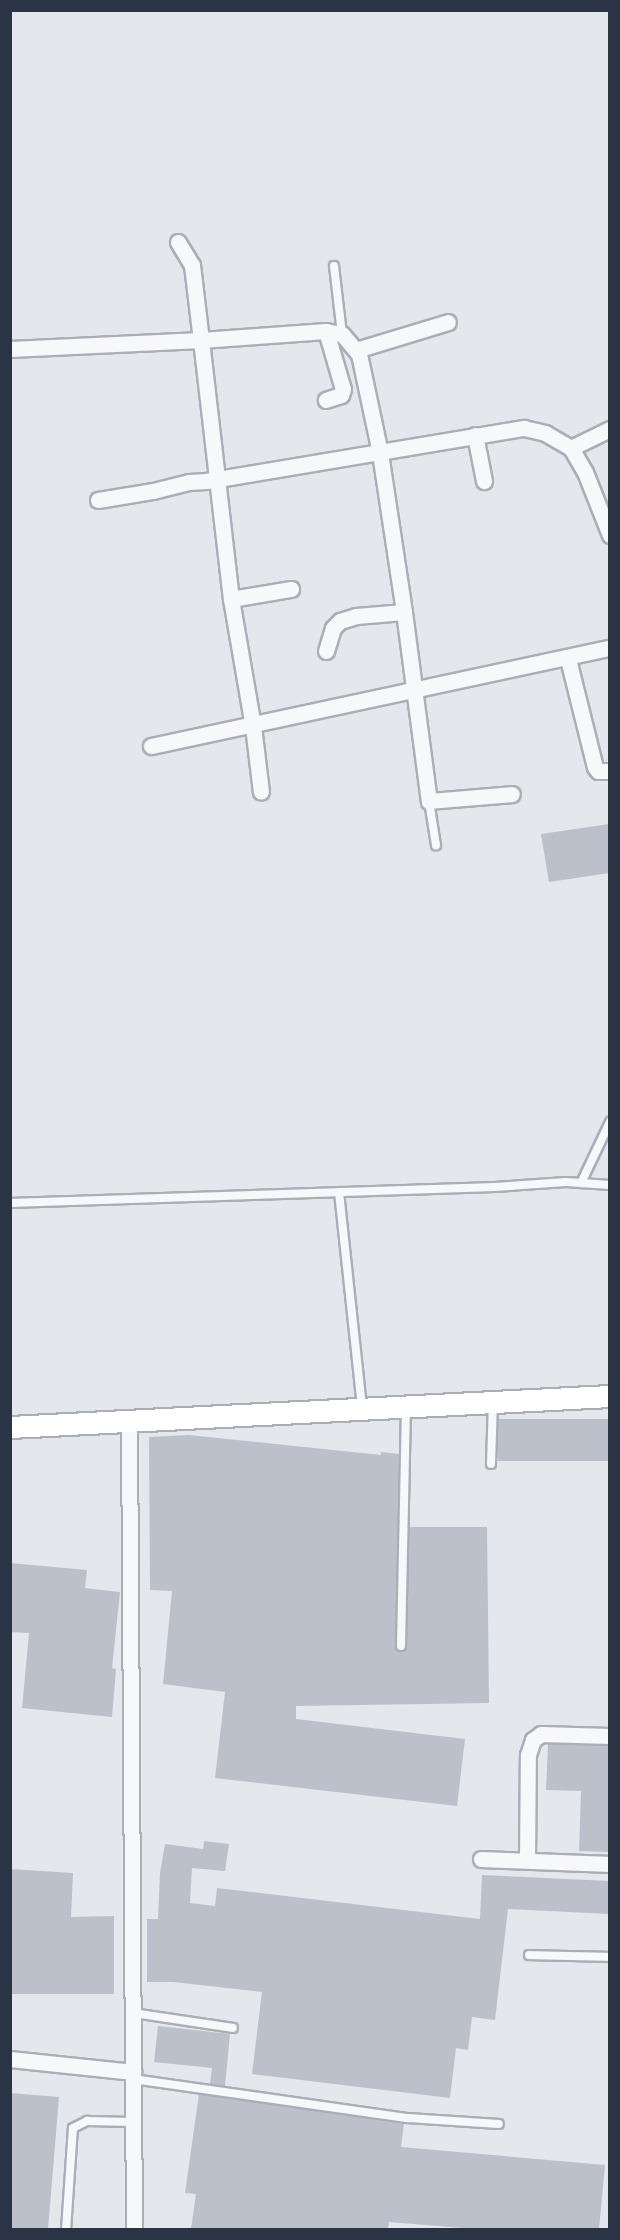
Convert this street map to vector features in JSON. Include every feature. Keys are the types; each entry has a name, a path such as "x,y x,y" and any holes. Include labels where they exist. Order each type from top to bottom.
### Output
{"street":[{"path":"178,242 192,265 231,599 254,726 261,792"},
{"path":"356,350 448,322"},
{"path":"326,331 343,389 341,395 326,400"},
{"path":"10,349 201,340 326,331 342,334 356,350 373,411 404,612 429,801 512,794"},
{"path":"98,500 189,482 524,428 545,434 571,448 585,472 609,535"},
{"path":"571,448 609,429"},
{"path":"475,435 484,481"},
{"path":"231,599 291,590"},
{"path":"326,651 333,628 340,621 356,616 404,612"},
{"path":"151,746 414,692 609,648"},
{"path":"567,659 595,767 598,771 609,771"},
{"path":"10,1427 609,1396"},
{"path":"129,1421 134,2229"},
{"path":"527,1860 528,1755 533,1740 541,1734 609,1736"},
{"path":"481,1859 609,1864"},
{"path":"10,2059 133,2075"}],"lane":[{"path":"334,267 342,334"},
{"path":"429,801 436,845"},
{"path":"581,1183 609,1122"},
{"path":"10,1203 581,1183 609,1185"},
{"path":"339,1192 362,1409"},
{"path":"491,1464 493,1402"},
{"path":"401,1646 406,1406"},
{"path":"529,1955 609,1957"},
{"path":"133,2013 233,2028"},
{"path":"133,2075 408,2118 499,2124"},
{"path":"66,2229 74,2127 87,2121 134,2122"}],"building":[{"path":"609,824 609,873 549,882 541,834"},
{"path":"498,1419 609,1419 609,1461 498,1461"},
{"path":"189,1435 381,1455 381,1452 399,1454 395,1646 398,1651 404,1651 407,1646 409,1527 487,1527 489,1703 296,1706 296,1719 465,1739 457,1806 215,1778 225,1692 163,1684 172,1591 150,1590 149,1437"},
{"path":"10,1563 87,1570 85,1588 120,1592 112,1668 116,1669 112,1717 22,1708 29,1633 10,1632"},
{"path":"548,1744 609,1746 609,1852 579,1851 581,1791 546,1790"},
{"path":"204,1841 229,1844 225,1871 192,1868 190,1903 215,1906 217,1888 480,1919 482,1875 609,1881 609,1914 508,1909 495,2020 472,2017 468,2050 456,2048 450,2098 252,2074 262,1992 173,1982 147,1982 147,1919 158,1919 160,1873 165,1844 203,1849"},
{"path":"10,1869 73,1873 71,1917 114,1916 114,1994 10,1994"},
{"path":"158,2026 230,2034 225,2086 210,2084 212,2068 154,2062"},
{"path":"10,2093 59,2097 48,2229 10,2229"},
{"path":"199,2094 404,2124 401,2147 605,2165 599,2229 474,2229 389,2222 388,2229 191,2229 196,2194 185,2193"}]}
